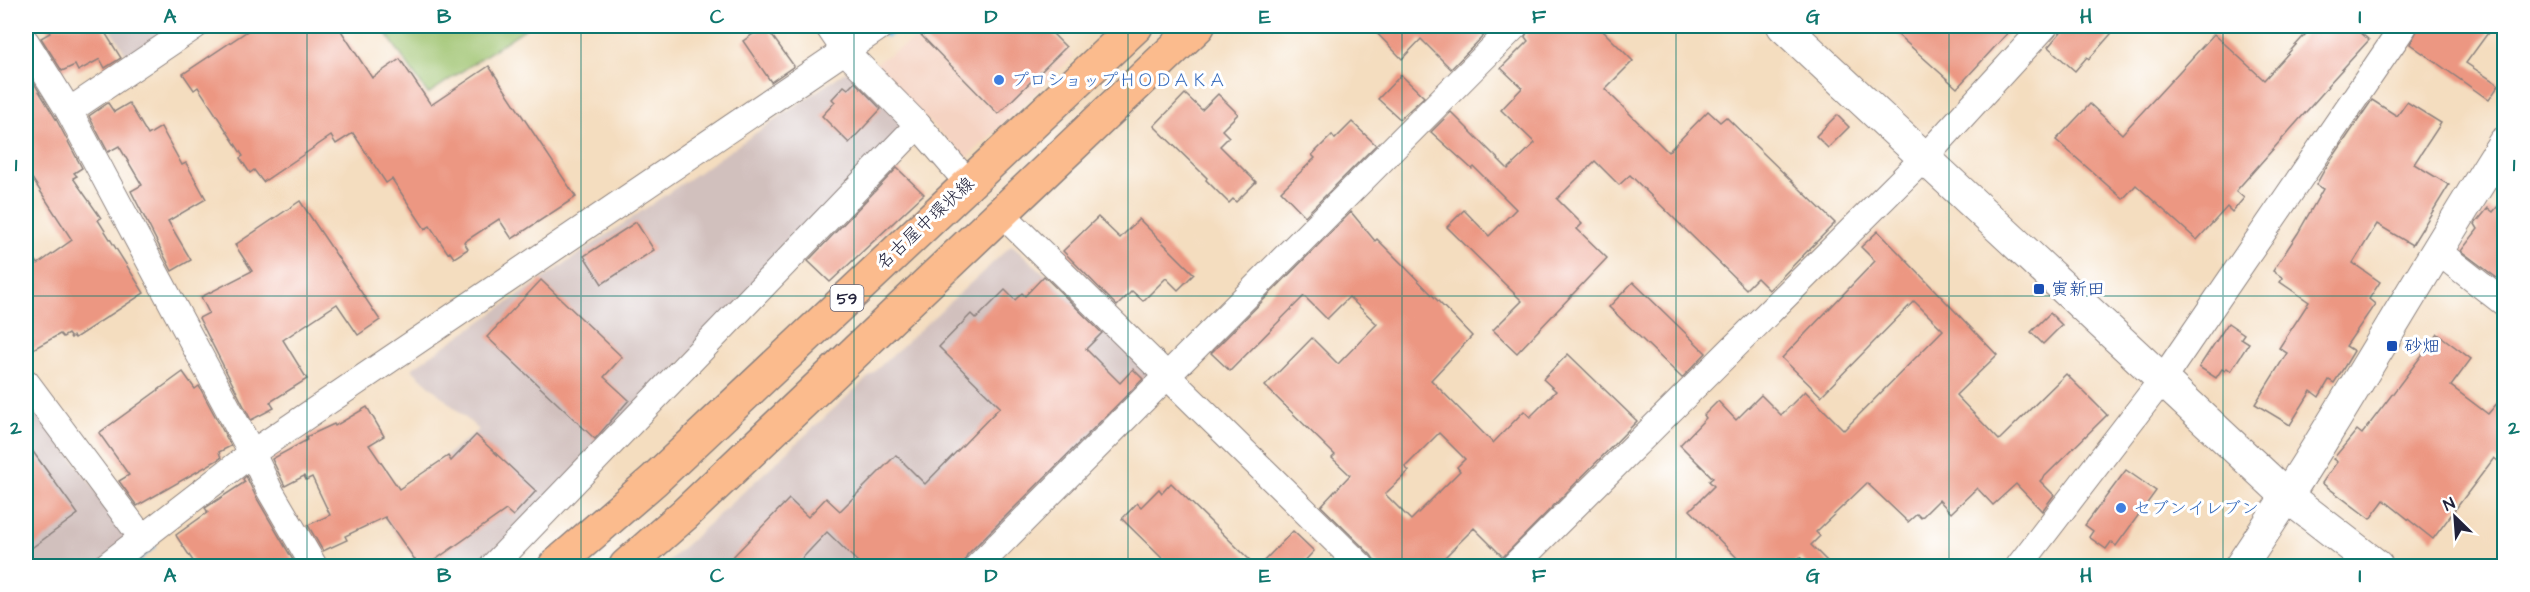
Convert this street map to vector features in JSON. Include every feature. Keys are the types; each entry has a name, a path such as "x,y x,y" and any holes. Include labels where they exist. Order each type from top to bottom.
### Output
{"main road":[{"name":"名古屋中環状線","path":"555,567 654,480 1136,26"},
{"name":"59","path":"626,567 685,514 1198,26"}],"street":[{"path":"69,111 195,26"},
{"path":"828,26 850,56 918,125 968,183"},
{"path":"115,564 142,539 255,460 850,56 881,26"},
{"path":"978,567 1515,26"},
{"path":"1783,26 2288,497 2377,567"},
{"path":"1514,567 1925,158 2045,26"},
{"path":"2019,567 2162,380 2404,26"},
{"path":"26,43 69,111 314,567"},
{"path":"493,567 918,125"},
{"path":"2241,567 2288,497 2436,250 2505,143"},
{"path":"1001,213 1361,567"},
{"path":"2436,250 2505,303"},
{"path":"26,382 142,539"}],"shaded area":[{"path":"109,26 177,26 128,58"},
{"path":"934,26 1045,26 1074,56 967,158 871,66"},
{"path":"848,70 910,127 484,566 420,566 377,509 479,430 411,369"},
{"path":"1012,245 1157,374 970,566 663,566"},
{"path":"26,395 133,540 99,566 26,566"}],"green space":[{"path":"381,26 529,26 428,94"}],"building":[{"path":"46,26 101,26 121,58 105,68 100,59 78,71 75,65 62,71 41,38 50,33"},
{"path":"255,26 338,26 372,78 400,59 431,105 489,66 576,197 512,239 499,219 464,242 468,249 454,258 430,226 425,229 392,179 386,183 353,133 336,144 331,136 263,182 254,170 250,173 240,158 243,156 198,87 194,90 183,74"},
{"path":"765,26 794,66 771,82 743,41"},
{"name":"プロショップＨＯＤＡＫＡ","path":"937,26 1045,26 1066,47 998,114 921,35"},
{"path":"1370,26 1493,26 1451,69 1421,39 1402,59"},
{"path":"1530,26 1598,26 1633,61 1605,89 1668,152 1708,111 1720,122 1726,117 1835,223 1769,290 1757,278 1746,289 1630,175 1619,185 1595,161 1557,199 1582,224 1577,229 1607,258 1517,353 1493,330 1522,301 1447,227 1464,210 1489,236 1516,209 1474,167 1472,169 1431,132 1451,112 1508,169 1535,143 1501,110 1522,88 1501,68 1528,41 1525,37"},
{"path":"1888,26 2014,26 1957,88"},
{"path":"2066,26 2118,26 2089,59 2087,57 2075,71 2048,47"},
{"path":"2313,26 2353,26 2369,40 2236,191 2244,198 2232,212 2227,207 2197,240 2136,185 2123,199 2056,140 2090,104 2122,134 2214,34 2264,80"},
{"path":"2493,26 2466,63 2499,85 2489,100 2410,44 2419,27"},
{"path":"26,70 82,168 74,173 77,176 73,178 101,218 98,220 144,293 75,338 73,336 71,338 68,334 63,337 60,334 26,353 26,244 38,264 72,240 26,169"},
{"path":"1401,75 1424,97 1400,119 1378,99"},
{"path":"855,82 881,109 849,143 822,116 835,102 832,99 844,86 848,89"},
{"path":"1185,94 1202,110 1218,94 1238,114 1222,130 1229,137 1220,146 1256,182 1236,202 1233,199 1229,203 1154,126"},
{"path":"2372,100 2397,116 2407,102 2441,123 2414,164 2449,185 2412,245 2377,224 2353,263 2380,282 2369,299 2375,304 2346,346 2354,351 2334,383 2329,380 2319,397 2311,391 2290,425 2255,404 2287,353 2279,348 2309,302 2280,282 2283,278 2273,271 2323,189 2316,185 2325,169"},
{"path":"108,103 114,112 129,103 148,135 161,127 182,165 186,163 206,199 168,221 191,260 172,271 131,191 142,185 119,146 108,152 89,116"},
{"path":"1837,115 1849,127 1828,148 1816,136"},
{"path":"1352,122 1376,145 1305,216 1281,191 1315,158 1312,155 1332,135 1335,139"},
{"path":"897,168 924,194 830,282 808,261"},
{"path":"2505,198 2505,284 2461,251 2478,229 2475,224 2488,208 2493,212"},
{"path":"300,201 380,320 358,335 337,304 283,340 307,379 270,402 274,408 251,420 199,318 209,313 201,297 252,271 235,245"},
{"path":"1351,212 1375,241 1377,239 1472,336 1431,380 1493,443 1524,411 1530,417 1556,391 1543,379 1568,354 1637,421 1503,557 1474,528 1445,557 1455,567 1379,567 1371,555 1321,506 1350,475 1332,458 1335,455 1265,386 1312,338 1338,364 1377,324 1349,297 1327,319 1304,296 1230,371 1211,353","holes":["1439,433 1465,459 1457,467 1460,471 1411,520 1385,494 1409,471 1405,467"]},
{"path":"1098,217 1120,238 1139,219 1194,274 1178,290 1166,278 1143,301 1132,291 1117,306 1063,251"},
{"path":"636,222 654,250 602,284 584,256"},
{"path":"1878,231 1997,355 1956,395 1999,440 2066,374 2107,415 2040,481 2054,495 2042,511 2016,484 1993,505 1977,488 1951,513 1939,500 1921,518 1917,514 1908,522 1867,483 1816,532 1820,536 1811,545 1833,567 1809,567 1800,557 1790,567 1746,567 1690,510 1714,486 1709,481 1713,478 1680,445 1706,418 1704,415 1718,401 1736,420 1761,395 1781,415 1805,391 1844,430 1943,330 1914,301 1821,396 1782,358 1875,261 1861,247"},
{"path":"1044,276 1102,333 1086,349 1120,383 1133,369 1143,379 967,555 963,567 863,567 827,532 794,567 723,567 789,499 808,517 826,498 840,511 896,455 925,484 1000,407 939,347 971,314 976,319 1005,290 1015,300 1022,293 1025,296"},
{"path":"541,280 622,357 604,377 629,400 595,439 487,337"},
{"path":"1633,282 1706,353 1682,378 1609,307"},
{"path":"2050,313 2062,325 2043,344 2031,332"},
{"path":"2228,323 2244,334 2241,338 2249,343 2231,371 2227,368 2225,371 2222,369 2216,378 2199,367"},
{"path":"2438,334 2471,359 2451,386 2488,414 2505,394 2505,466 2494,458 2433,539 2384,500 2370,519 2322,483 2337,462 2333,459 2357,430 2362,434"},
{"path":"183,372 195,389 199,386 231,446 219,452 221,458 137,506 119,481 129,475 99,433"},
{"path":"367,407 384,436 369,445 399,489 448,456 451,461 476,435 536,491 513,516 506,510 425,567 420,567 385,517 345,536 347,540 323,551 308,525 330,515 312,477 306,480 304,476 285,486 272,459 307,440 306,437 334,424 335,426"},
{"path":"26,442 78,514 26,552"},
{"name":"セブンイレブン","path":"2126,470 2156,491 2116,546 2111,542 2106,549 2089,537 2093,531 2085,525"},
{"path":"246,476 297,567 197,567 177,537 176,535 208,512 205,508 245,482 243,479"},
{"path":"1171,483 1257,567 1171,567 1122,519 1137,503 1141,507 1159,489 1162,493"},
{"path":"1293,531 1314,551 1299,567 1258,567"}],"waterway":[{"path":"887,34 900,26"},
{"path":"128,566 152,546"}],"place":[{"name":"プロショップＨＯＤＡＫＡ","path":"999,80"},
{"name":"寅新田","path":"2039,289"},
{"name":"砂畑","path":"2392,346"},
{"name":"セブンイレブン","path":"2121,508"}]}
